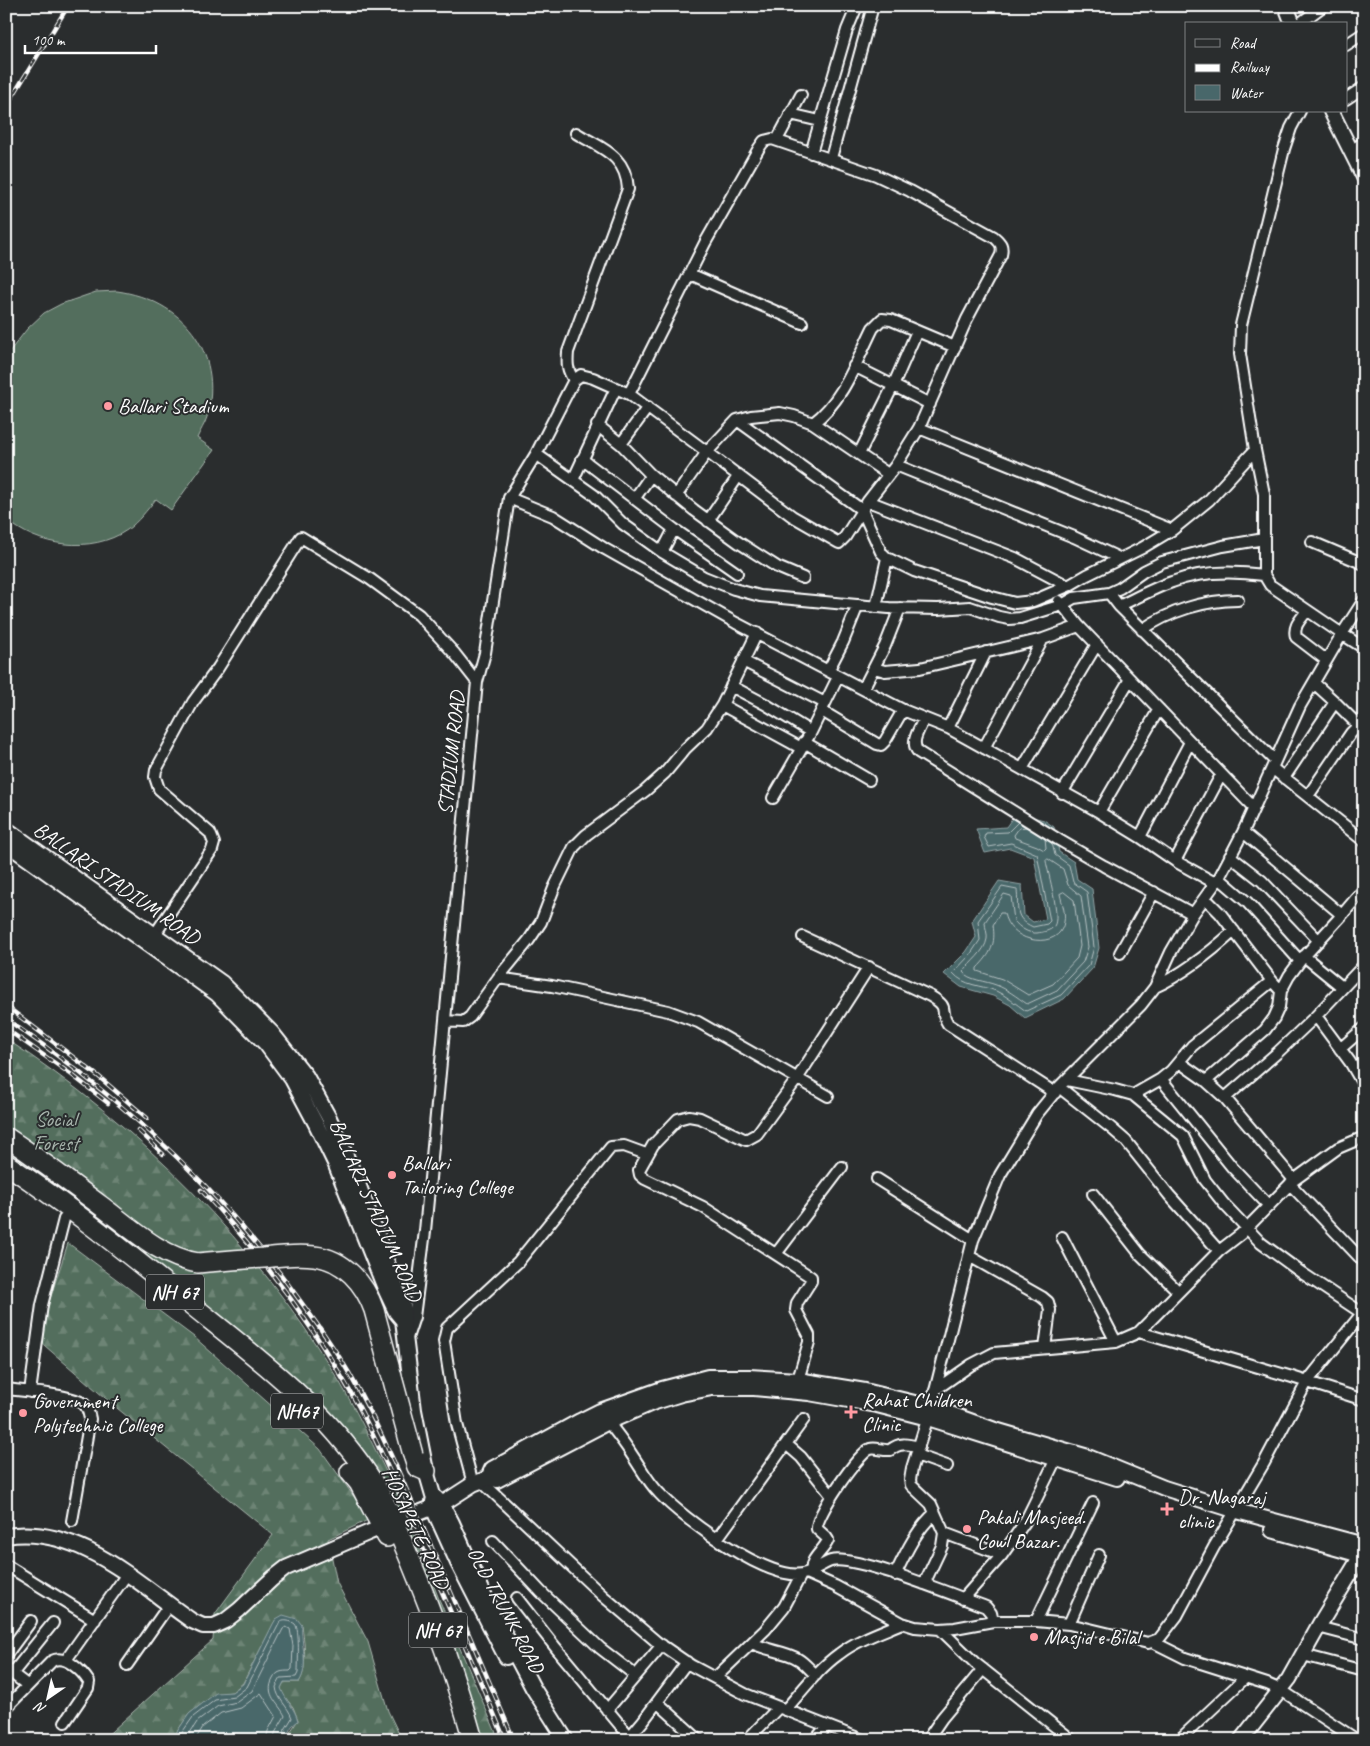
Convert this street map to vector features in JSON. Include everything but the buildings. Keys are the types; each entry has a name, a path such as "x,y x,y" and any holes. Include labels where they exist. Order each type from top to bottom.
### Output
{"highway":[{"path":"6,1137 36,1157 154,1246 184,1261 198,1263 287,1256 316,1256 336,1263 350,1272 363,1286 374,1310 413,1455 418,1467 426,1471"},
{"name":"HOSAPETE ROAD","path":"6,1164 33,1182 142,1265 272,1370 309,1405 345,1445 383,1498 389,1526 436,1658 461,1740"},
{"name":"HOSAPETE ROAD","path":"6,1178 64,1219 198,1323 278,1392 324,1437 389,1526 426,1598 448,1658 473,1740"}],"street":[{"path":"811,153 847,30 857,6"},
{"path":"831,158 873,6"},
{"path":"1286,6 1292,22"},
{"path":"1301,22 1323,6"},
{"path":"1348,44 1364,33"},
{"path":"1348,98 1364,87"},
{"path":"777,140 801,95"},
{"path":"1299,112 1291,128 1284,149 1241,325 1240,354 1264,494 1264,575 1270,585 1307,612 1364,648"},
{"path":"1332,112 1364,177"},
{"path":"790,114 820,120"},
{"path":"574,380 568,372 568,352 628,189 627,176 614,156 576,133"},
{"path":"477,682 484,653 509,498 536,454 574,380 581,375 590,377 629,394 792,516 834,541 839,542 842,541 865,505 896,466 919,428 967,319 1003,248 1001,243 994,237 910,191 876,175 777,140 767,139 764,141 706,242 629,394"},
{"path":"1351,151 1364,142"},
{"path":"690,274 802,323"},
{"path":"813,423 833,406 874,328 882,319 891,320 955,347"},
{"path":"859,454 893,386 917,331"},
{"path":"854,366 930,404"},
{"path":"573,480 597,425 616,388"},
{"path":"621,444 648,407"},
{"path":"676,496 707,452 737,420 751,416 780,413 813,423 888,474"},
{"path":"737,420 865,505 1015,558 1068,586"},
{"path":"597,425 621,444 651,475 708,520 777,567 803,578"},
{"path":"919,428 1172,530"},
{"path":"865,505 881,552 887,558 914,571 992,597 1015,603 1033,601 1068,586 1087,574 1142,548 1172,530 1208,500 1255,450"},
{"path":"536,454 594,494 623,524 662,552 704,576 734,589 760,596 876,607 938,609 970,607 1009,619 1020,618 1062,605 1074,598 1109,593 1162,562 1223,546 1264,539"},
{"path":"582,459 674,529 737,573"},
{"path":"896,466 1074,537 1119,558"},
{"path":"635,498 651,475"},
{"path":"708,520 739,475"},
{"path":"509,498 553,516 605,549 838,677 903,710 948,728 1099,812 1175,861 1217,880 1247,902 1302,958 1342,988"},
{"path":"662,552 674,529"},
{"name":"STADIUM ROAD","path":"151,939 212,850 214,843 210,833 159,789 155,777 158,764 194,702 218,668 301,537 370,579 419,615 455,654 477,682 447,1021 425,1231 414,1317 407,1338"},
{"path":"1312,542 1364,564"},
{"path":"876,607 887,558"},
{"path":"1119,606 1174,581 1231,572 1264,575"},
{"path":"1053,593 1079,626 1254,807"},
{"path":"1109,593 1119,606 1284,778 1364,841"},
{"path":"1142,630 1165,616 1221,600 1238,600"},
{"path":"924,1584 942,1546 944,1533 935,1513 924,1496 911,1485 910,1480 973,1240 1000,1175 1036,1114 1060,1087 1142,1005 1156,987 1171,952 1193,914 1217,880 1243,832 1300,706 1326,660 1364,600"},
{"path":"828,671 858,605"},
{"path":"863,689 900,608"},
{"path":"1307,612 1295,628 1296,637 1326,660"},
{"path":"874,668 884,671 906,670 1043,639 1079,626"},
{"path":"447,1021 463,1022 476,1010 498,978 518,954 541,922 554,888 574,847 586,835 624,808 666,772 685,749 707,728 722,705 757,634"},
{"path":"984,748 1043,639"},
{"path":"1022,769 1097,644"},
{"path":"948,728 986,652"},
{"path":"743,661 823,707 877,744 881,745 903,710"},
{"path":"773,798 811,732 838,677"},
{"path":"1062,792 1130,679"},
{"path":"1308,796 1346,739 1361,723 1314,683"},
{"path":"731,686 811,732"},
{"path":"1284,778 1335,702"},
{"path":"722,705 869,780"},
{"path":"1099,812 1159,709"},
{"path":"924,719 914,742 914,747 918,752 1104,866 1193,914"},
{"path":"1140,837 1190,742"},
{"path":"1175,861 1221,775"},
{"name":"BALLARI STADIUM ROAD","path":"6,829 151,939"},
{"path":"1243,832 1342,915"},
{"name":"BALLARI STADIUM ROAD","path":"6,843 151,939 222,983 272,1033 306,1076 334,1146 357,1181 404,1309 403,1320 407,1338 414,1410 426,1471 439,1505"},
{"path":"1230,856 1262,880 1318,941"},
{"path":"1206,1082 1265,1030 1279,1007 1281,991 1289,976 1302,958 1364,889"},
{"path":"1120,953 1154,892"},
{"path":"1205,898 1220,913 1281,991"},
{"path":"1156,987 1200,960 1234,931"},
{"path":"803,937 940,1002 944,1006 945,1020 948,1024 1060,1087 1126,1141 1169,1195 1219,1251"},
{"path":"1225,1098 1316,1016 1364,965"},
{"path":"798,1380 810,1335 796,1310 797,1303 811,1281 811,1277 704,1207 645,1179 640,1175 639,1170 646,1154 678,1119 689,1116 700,1118 746,1140 757,1134 797,1079 869,967"},
{"path":"498,978 552,986 668,1011 698,1022 828,1096"},
{"path":"1133,1095 1162,1079 1192,1046 1272,981"},
{"path":"1316,1016 1364,1086"},
{"path":"1340,1049 1364,1028"},
{"path":"1179,1062 1225,1098 1292,1182 1364,1262"},
{"path":"1162,1079 1232,1167 1269,1206"},
{"path":"1060,1087 1116,1090 1133,1095 1183,1136 1205,1180 1224,1204 1261,1243 1302,1274 1363,1312 1307,1382 1177,1616 1159,1639 1153,1642"},
{"path":"935,1390 971,1365 994,1353 1116,1342 1139,1332 1178,1291 1219,1251 1247,1228 1292,1182 1338,1148 1364,1137"},
{"path":"646,1154 624,1146 611,1147 604,1153 582,1184 528,1251 447,1328 444,1341 457,1424 480,1481 603,1596 662,1645 687,1662 745,1694 827,1726 846,1736 863,1740"},
{"path":"776,1254 842,1167"},
{"path":"877,1179 973,1240"},
{"path":"1093,1194 1140,1254 1178,1291"},
{"path":"30,1392 42,1305 64,1219"},
{"path":"1062,1237 1116,1342"},
{"path":"969,1256 1048,1302 1050,1310 1045,1348"},
{"path":"1139,1332 1364,1400"},
{"path":"6,1536 23,1533 40,1534 92,1552 203,1626 214,1626 239,1610 286,1568 439,1505 480,1481 492,1469 662,1388 708,1377 761,1383 929,1412"},
{"path":"761,1383 798,1380 865,1391 929,1412 995,1430 1054,1454 1088,1457 1234,1515 1363,1552 1281,1690 1241,1740"},
{"path":"6,1389 73,1399 84,1404 88,1410 90,1419 72,1520"},
{"path":"604,1417 658,1492 717,1539 752,1561 786,1574 806,1573 830,1561 849,1561 924,1584 986,1607 991,1613 993,1621"},
{"path":"717,1539 804,1419"},
{"path":"786,1444 801,1458 832,1495"},
{"path":"715,1678 765,1630 784,1607 812,1562 828,1543 826,1537 816,1526 832,1495 869,1450 874,1448 885,1451 902,1444 947,1466"},
{"path":"963,1599 1002,1555 1025,1522 1054,1454"},
{"path":"1036,1621 1092,1504"},
{"name":"OLD TRUNK ROAD","path":"439,1505 458,1563 492,1630 555,1740"},
{"name":"OLD TRUNK ROAD","path":"439,1505 533,1688 566,1740"},
{"path":"895,1575 917,1533 935,1513"},
{"path":"944,1533 1002,1555"},
{"path":"494,1541 541,1592 600,1648 635,1675"},
{"path":"1069,1624 1099,1555"},
{"path":"6,1565 95,1620"},
{"path":"806,1573 848,1592 902,1623 916,1627 940,1629 993,1621 1036,1621 1069,1624 1142,1642 1153,1642 1186,1658 1281,1690 1354,1739"},
{"path":"66,1660 127,1574"},
{"path":"517,1598 628,1739 687,1662"},
{"path":"127,1665 169,1605"},
{"path":"6,1655 31,1621"},
{"path":"747,1740 839,1654 859,1642 902,1623"},
{"path":"27,1685 9,1671 53,1624"},
{"path":"1318,1627 1364,1639"},
{"path":"940,1629 983,1669 1072,1740"},
{"path":"752,1643 764,1649 784,1653 800,1660 816,1675"},
{"path":"607,1710 662,1645"},
{"path":"1303,1655 1364,1671"},
{"path":"6,1708 52,1661 66,1660 88,1679 89,1685 65,1722"},
{"path":"927,1740 942,1718 983,1669"},
{"path":"1180,1740 1245,1678"},
{"path":"657,1702 699,1740"},
{"path":"816,1740 827,1726"}],"green space":[{"name":"Ballari Stadium","path":"117,291 140,296 161,305 179,317 193,333 203,351 209,371 211,393 207,417 197,438 214,450 171,510 156,499 131,527 113,538 82,544 65,544 49,541 33,536 6,519 6,356 27,329 44,313 61,304 96,292"},
{"name":"Social Forest","path":"6,1039 55,1073 103,1110 148,1149 192,1191 233,1236 271,1282 307,1331 339,1381 365,1428 404,1509 401,1513 396,1510 308,1393 262,1350 76,1200 6,1153"},
{"path":"68,1243 194,1337 320,1449 370,1519 328,1539 337,1583 368,1642 388,1711 402,1740 285,1740 298,1720 293,1707 283,1695 281,1688 284,1682 299,1682 304,1670 304,1647 302,1625 276,1619 243,1683 232,1692 216,1694 189,1714 174,1736 168,1740 102,1740 213,1640 215,1614 273,1535 112,1404 37,1339"},
{"path":"409,1522 439,1599 499,1740 479,1740 400,1527"}],"water":[{"path":"1025,815 1044,820 1054,827 1059,852 1074,862 1077,879 1092,889 1099,948 1093,968 1064,999 1025,1018 1010,1005 993,996 961,987 944,974 966,952 976,937 972,921 999,881 1022,885 1024,915 1033,922 1046,919 1034,857 1010,848 985,853 976,829 1006,827 1013,817"},
{"path":"283,1615 297,1619 302,1625 304,1662 304,1669 299,1682 284,1682 281,1688 298,1721 292,1726 284,1740 178,1740 174,1736 189,1714 216,1693 232,1692 243,1684 273,1624 276,1619"}],"railway":[{"path":"6,107 68,6"},
{"path":"6,1006 98,1076 147,1118"},
{"path":"6,1019 89,1080 166,1147 203,1183 270,1261 320,1328 349,1373 384,1439 514,1740"},
{"path":"6,1029 72,1075 108,1103"},
{"path":"138,1130 163,1154"},
{"path":"201,1190 245,1240 287,1294 325,1349 359,1407 400,1495 505,1740"}],"place":[{"name":"Ballari Stadium","path":"108,406"},
{"name":"Ballari Tailoring College","path":"392,1175"},
{"name":"Rahat Children Clinic","path":"851,1412"},
{"name":"Government Polytechnic College","path":"23,1413"},
{"name":"Dr. Nagaraj clinic","path":"1167,1509"},
{"name":"Pakali Masjeed. Cowl Bazar.","path":"967,1529"},
{"name":"Masjid e Bilal","path":"1034,1637"}]}
